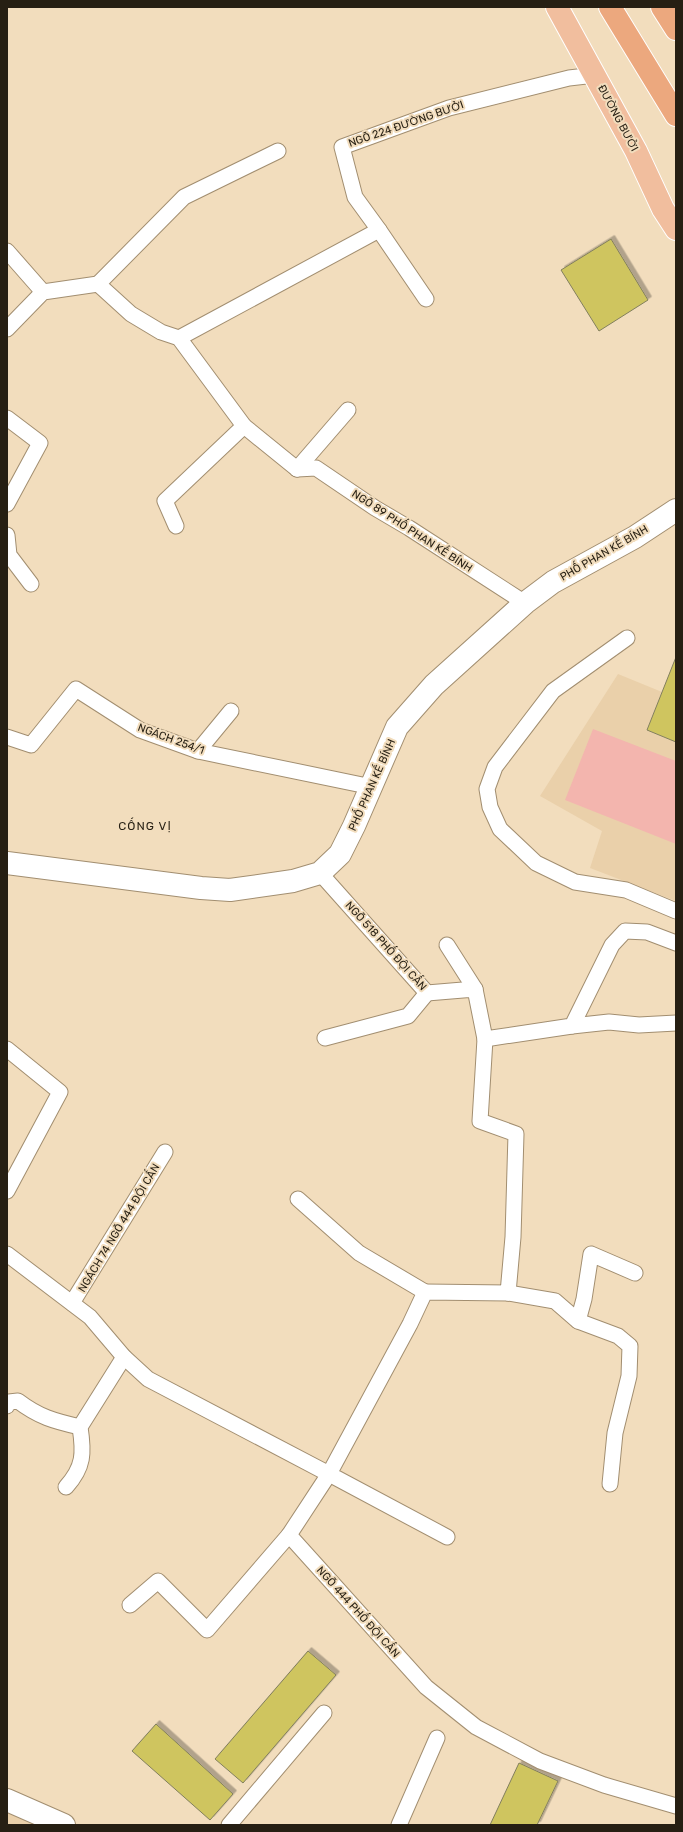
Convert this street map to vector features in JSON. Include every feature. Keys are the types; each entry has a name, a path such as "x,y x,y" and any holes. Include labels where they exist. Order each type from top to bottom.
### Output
{"highway":[{"path":"610,7 676,115"},
{"path":"662,7 676,29"}],"main road":[{"name":"ĐƯỜNG BƯỞI","path":"557,7 636,151 663,209 676,229"}],"street":[{"name":"PHỐ PHAN KẾ BÍNH","path":"7,863 201,888 230,890 293,881 320,873 340,854 372,787 397,727 434,685 525,603 553,582 635,537 676,510"},
{"path":"7,1800 64,1825"}],"lane":[{"name":"NGÕ 224 ĐƯỜNG BƯỞI","path":"379,230 355,197 342,147 448,108 569,78 595,75"},
{"path":"7,329 43,292 98,284 184,197 278,150"},
{"path":"179,338 379,230 426,299"},
{"path":"7,251 43,292"},
{"path":"98,284 131,314 161,332 179,338 244,426 296,469 348,410"},
{"path":"7,418 40,443 7,504"},
{"path":"176,526 165,501 244,426"},
{"name":"NGÕ 89 PHỐ PHAN KẾ BÍNH","path":"296,469 316,468 375,508 409,528 525,603"},
{"path":"7,534 9,555 31,584"},
{"path":"627,638 553,691 494,768 487,789 490,807 500,829 536,863 574,882 626,890 676,911"},
{"name":"NGÁCH 254/1","path":"7,737 31,745 76,688 140,730 198,751 372,787"},
{"path":"198,751 231,711"},
{"name":"NGÕ 518 PHỐ ĐỘI CẤN","path":"320,873 427,993 475,989"},
{"path":"572,1026 612,945 625,931 647,932 676,943"},
{"path":"447,945 475,989 485,1038 480,1121 516,1134 513,1237 508,1293"},
{"path":"325,1038 408,1016 427,993"},
{"path":"485,1038 609,1022 639,1025 676,1023"},
{"path":"7,1049 60,1092 7,1191"},
{"name":"NGÁCH 74 NGÕ 444 ĐỘI CẤN","path":"72,1304 165,1152"},
{"path":"298,1199 359,1253 425,1292 508,1293 555,1301 578,1321 618,1336 630,1346 629,1376 615,1432 610,1484"},
{"path":"7,1254 90,1316 124,1357 148,1379 447,1537"},
{"path":"578,1321 584,1299 590,1254 635,1273"},
{"path":"130,1605 158,1581 207,1630 289,1535 329,1474 410,1324 425,1292"},
{"path":"66,1487 74,1478 82,1462 80,1427 124,1357"},
{"path":"7,1406 10,1402 18,1401 28,1409 52,1421 80,1427"},
{"name":"NGÕ 444 PHỐ ĐỘI CẤN","path":"289,1535 426,1687 476,1726 540,1760 604,1785 676,1806"},
{"path":"229,1825 324,1713"},
{"path":"398,1825 437,1738"}],"shaded area":[{"path":"676,657 676,901 590,868 602,831 540,796 618,674 662,692"},
{"path":"593,729 676,761 676,844 565,800"},
{"path":"7,1809 42,1825 7,1825"}],"building":[{"path":"611,239 648,300 599,331 561,270"},
{"path":"676,657 676,742 647,730"},
{"path":"308,1651 336,1675 243,1783 215,1759"},
{"path":"156,1724 233,1794 210,1820 132,1751"},
{"path":"519,1763 558,1781 537,1825 490,1825"}],"district":[{"name":"CỐNG VỊ","path":"145,826"}]}
